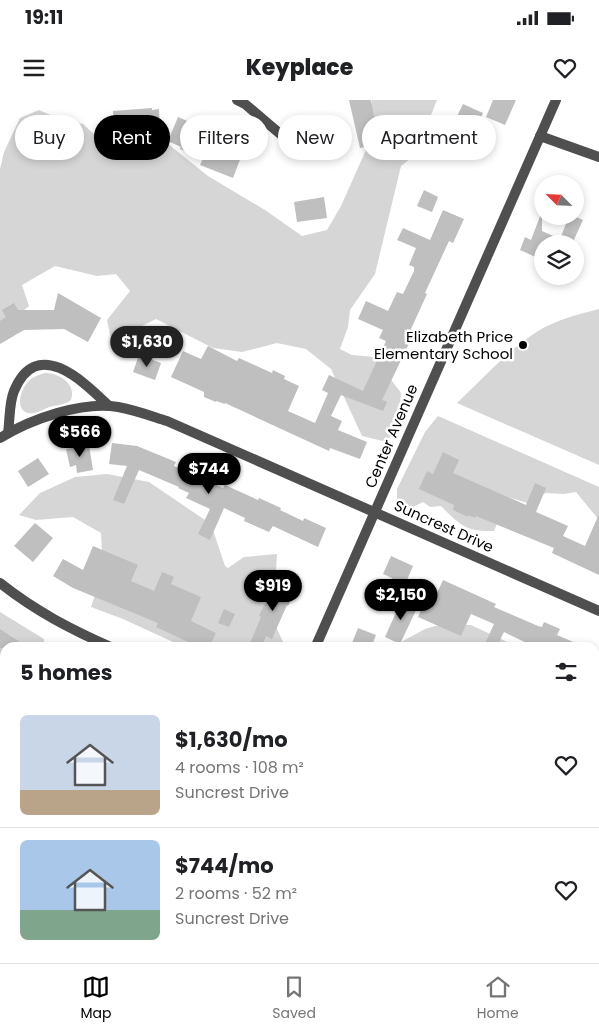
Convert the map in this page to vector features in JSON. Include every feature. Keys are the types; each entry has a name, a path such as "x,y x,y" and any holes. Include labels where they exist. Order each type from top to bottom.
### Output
{"street":[{"path":"237,100 245,104 278,132"},
{"name":"Center Avenue","path":"318,642 556,100"},
{"path":"540,136 599,157"},
{"name":"Suncrest Drive","path":"4,435 14,391 32,368 41,365 63,368 72,373 109,406"},
{"name":"Suncrest Drive","path":"4,435 30,422 80,409 109,406 135,411 167,421 599,611"},
{"path":"0,583 39,612 100,642"}],"shaded area":[{"path":"372,100 437,100 431,115 371,115"},
{"path":"39,110 50,115 27,115"},
{"path":"84,125 94,134 94,160 170,160 170,145 180,153 180,160 188,160 208,176 265,210 302,236 327,230 341,206 362,159 409,160 401,166 375,274 350,310 348,327 340,349 352,355 374,357 401,393 398,422 387,442 362,436 331,369 306,349 277,343 242,352 213,348 156,319 142,326 140,342 111,339 107,320 130,291 116,274 97,276 55,266 22,285 29,306 0,330 0,169 4,152 15,129 15,160 84,160"},
{"path":"599,309 599,465 457,403 505,356 538,331 576,315"},
{"path":"45,373 56,375 66,380 71,389 71,400 36,413 23,411 20,402 22,391 31,379"},
{"path":"438,416 599,487 599,520 576,492 564,494 546,493 527,503 508,497 494,531 470,529 459,523 441,506 430,507 423,502 413,507 397,502 397,489 425,432"},
{"path":"107,474 149,482 211,524 225,566 228,568 244,557 277,554 276,571 262,597 283,642 173,642 123,619 91,607 103,571 101,533 73,517 36,520 19,515 40,493 75,477"},
{"path":"0,612 44,639 44,642 0,642"},
{"path":"442,624 471,625 507,642 401,642 425,629"}],"building":[{"path":"349,100 371,100 374,115 362,115 362,148 360,148"},
{"path":"493,100 516,100 505,125 496,121 496,115 487,115"},
{"path":"463,104 483,113 482,115 458,115"},
{"path":"152,108 152,110 159,109 159,115 113,115 113,111"},
{"path":"178,117 180,118 180,147 170,142 170,136"},
{"path":"202,160 240,160 233,178 200,165"},
{"path":"424,190 438,197 432,212 417,206"},
{"path":"324,197 327,218 297,222 294,202"},
{"path":"443,210 464,219 453,243 449,241 425,293 427,294 411,329 415,331 382,400 387,402 383,411 341,395 331,416 342,421 338,430 367,442 360,459 330,448 329,451 225,403 216,402 204,397 204,392 171,377 183,351 201,359 208,346 237,361 239,358 272,373 273,370 285,376 284,379 299,386 288,411 315,423 328,393 322,390 329,375 363,391 386,341 379,338 383,330 358,319 366,301 388,311 397,292 403,294 414,271 414,267 409,265 416,248 397,240 403,228 430,240"},
{"path":"537,225 542,225 542,231 551,235 534,235 534,256 520,250 525,237 531,240"},
{"path":"565,225 581,225 576,235 562,235"},
{"path":"58,293 101,318 88,342 64,329 24,330 0,344 0,321 6,317 2,310 14,303 18,310 54,310"},
{"path":"139,355 161,363 155,380 133,372"},
{"path":"112,443 137,446 176,462 174,466 223,488 225,485 258,500 259,498 303,521 304,518 326,528 318,547 273,526 269,532 244,521 245,518 224,508 210,540 198,534 210,509 186,498 189,493 179,487 139,470 124,504 113,500 127,466 109,464"},
{"path":"89,445 93,470 77,473 76,465 70,467 66,449"},
{"path":"443,452 459,460 453,473 526,505 535,483 546,488 536,512 568,526 563,536 585,546 599,514 599,575 552,553 554,548 476,516 475,518 468,515 468,517 453,510 454,505 419,489 427,471 433,474"},
{"path":"38,458 49,474 28,487 18,471"},
{"path":"35,523 53,538 33,562 14,546"},
{"path":"93,546 138,565 131,581 154,591 162,572 174,577 171,584 201,597 191,621 216,633 212,642 188,642 156,627 158,623 73,588 53,576 63,559 83,570"},
{"path":"391,556 413,566 401,594 388,588 392,578 383,574"},
{"path":"280,576 298,584 272,639 266,636 264,642 251,642 261,617 259,616 266,601 268,602"},
{"path":"443,580 496,604 494,607 538,626 542,627 544,622 560,629 557,635 573,642 525,642 504,632 499,642 486,642 494,624 471,614 461,636 418,617 424,603 431,606"},
{"path":"402,599 418,606 401,642 396,642 385,637"},
{"path":"224,609 235,614 229,627 218,623"},
{"path":"358,628 376,635 373,642 352,642"},
{"path":"0,629 20,642 0,642"}],"place":[{"name":"Elizabeth Price Elementary School","path":"523,345"}]}
